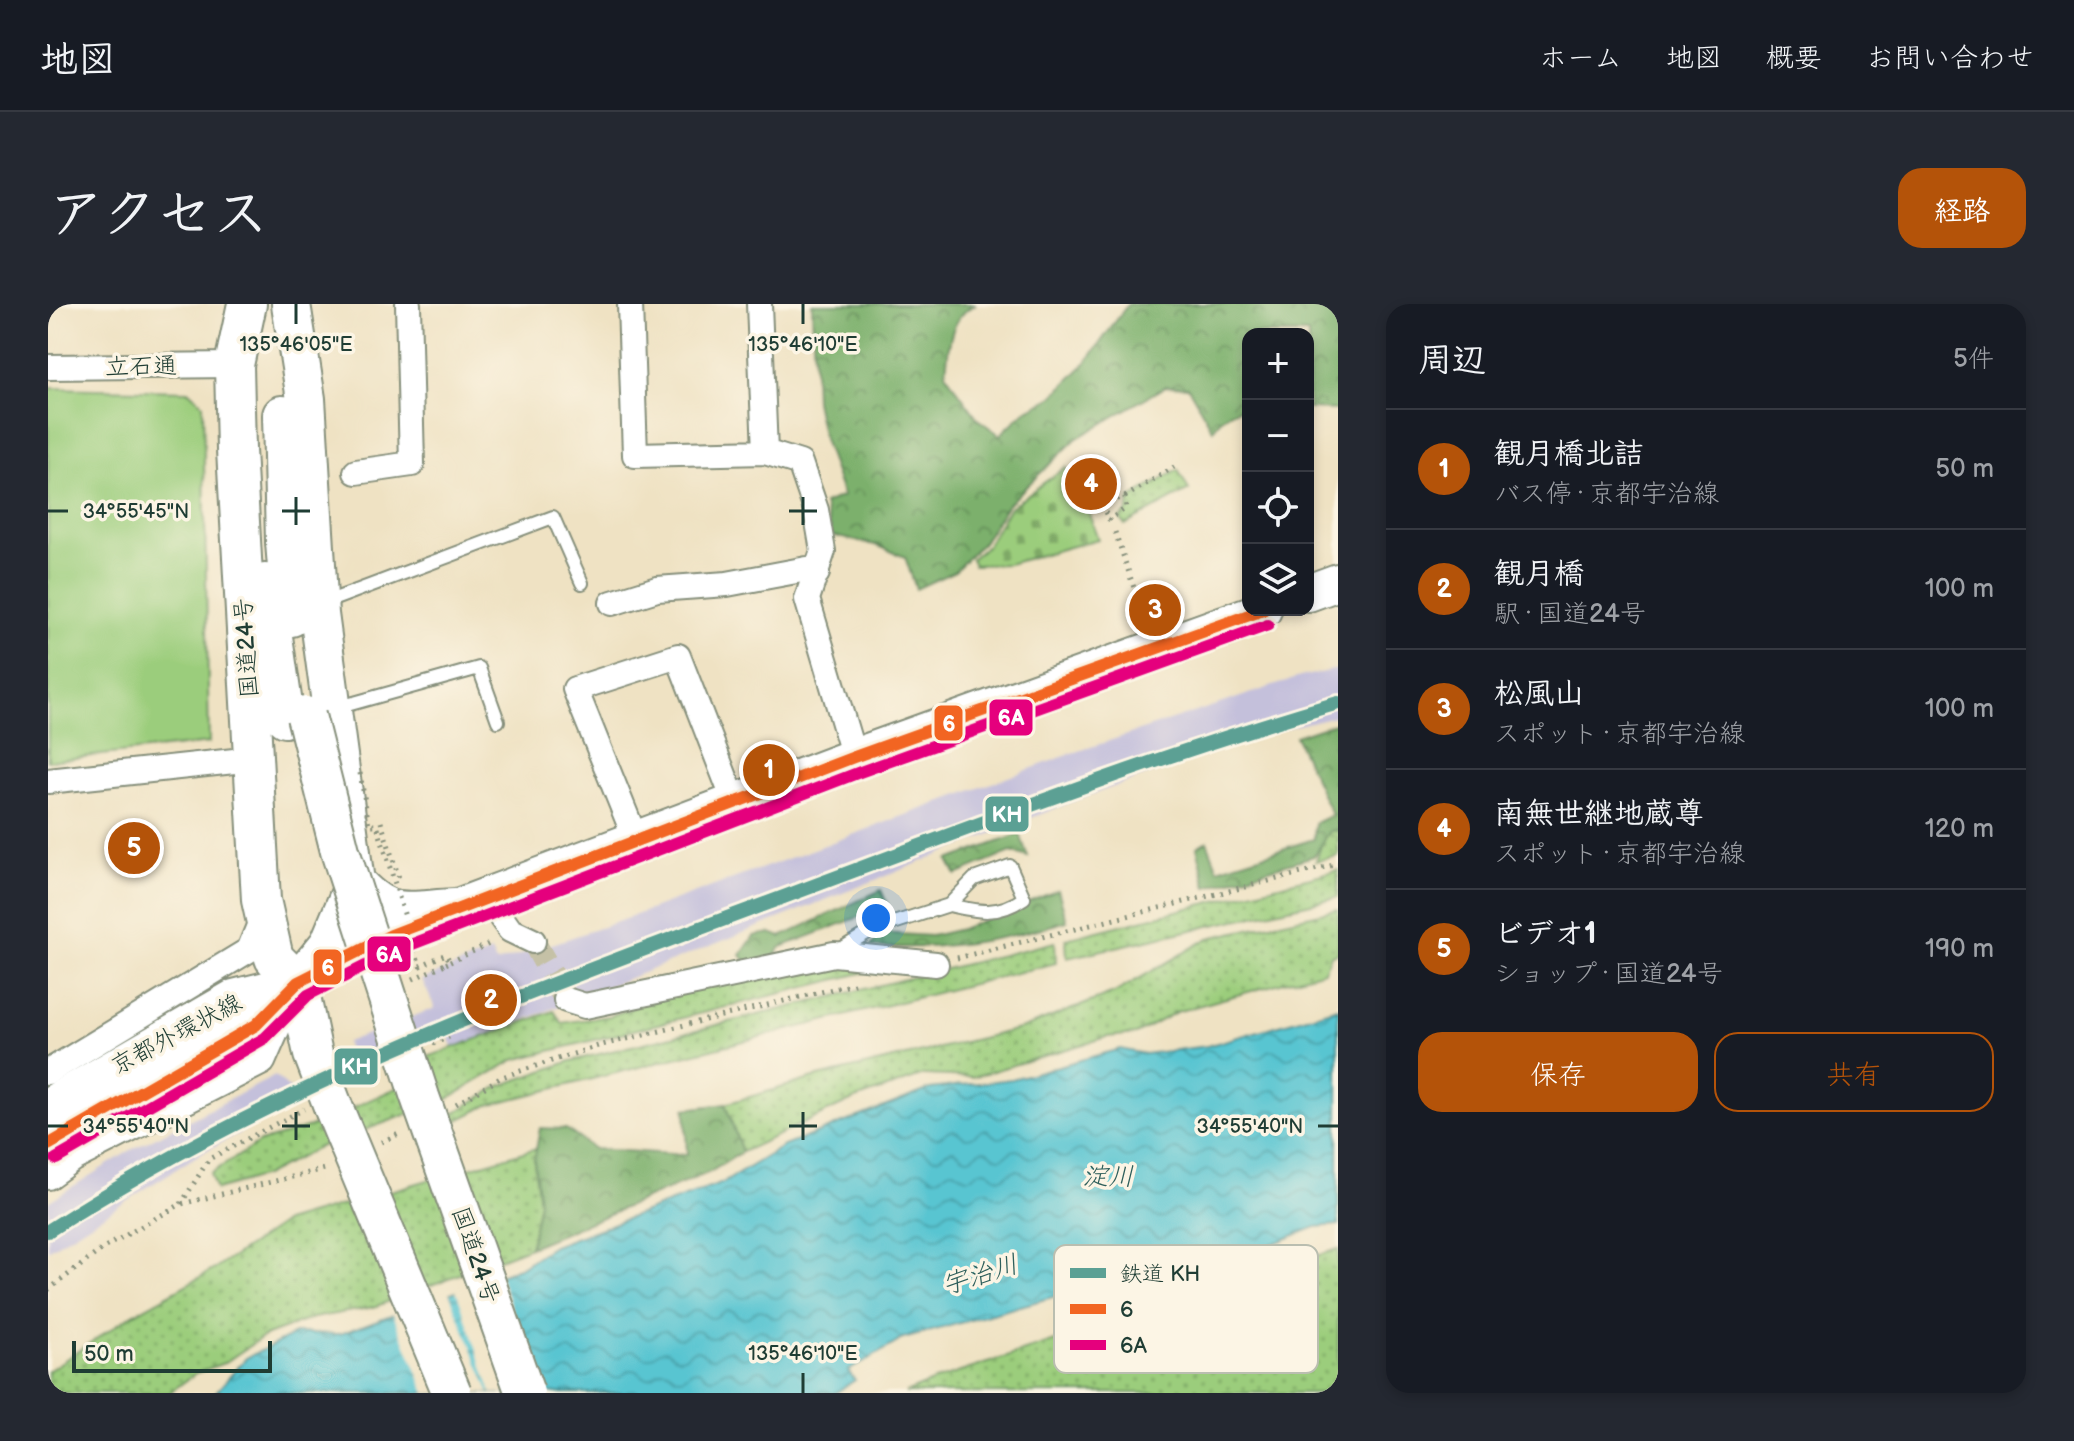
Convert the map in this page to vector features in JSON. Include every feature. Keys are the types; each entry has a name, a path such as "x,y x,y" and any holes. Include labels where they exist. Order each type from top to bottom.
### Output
{"highway":[{"name":"国道24号","path":"247,304 234,365 241,575 263,916 274,958 298,982 323,1107 452,1393"},
{"name":"国道24号","path":"263,304 259,325 258,394 262,552 355,882"},
{"name":"国道24号","path":"277,304 290,608 338,913 452,1260 500,1393"},
{"name":"国道24号","path":"291,304 306,399 319,604 308,714 340,851 420,1097 525,1393"},
{"path":"298,982 329,944 355,882 374,903 386,909 471,902"}],"main road":[{"path":"1314,591 1338,582"},
{"path":"298,982 471,902 854,757 1246,616"},
{"name":"京都外環状線","path":"48,1106 234,998 298,982"},
{"name":"京都外環状線","path":"48,1145 256,1025 298,982"}],"street":[{"path":"356,472 412,464 408,304"},
{"path":"630,304 635,455 765,452 800,463 816,510 823,551 807,599 854,757"},
{"path":"759,304 765,452"},
{"name":"立石通","path":"48,367 234,365"},
{"path":"612,603 657,589 727,584 807,569 817,573"},
{"path":"636,840 575,689 678,656 735,803"},
{"path":"48,781 253,759"},
{"path":"471,902 510,930 533,941"},
{"path":"48,1072 249,950 263,916"},
{"path":"566,1000 585,1006 834,954 936,964"},
{"path":"48,1177 73,1159 263,1062 298,982"}],"lane":[{"path":"319,604 553,517 582,583"},
{"path":"308,714 479,668 498,721"},
{"path":"834,954 872,930 949,905 974,879 1010,866 1024,898 1006,910 984,914 949,905"}],"path":[{"path":"1125,497 1126,508 1110,522 1099,500 1125,497 1174,467"},
{"path":"1115,532 1147,625"},
{"path":"360,773 369,825 377,825 420,966 446,954 450,962"},
{"path":"936,964 1338,864"},
{"path":"417,977 501,939"},
{"path":"452,1107 502,1077 598,1046 859,982"},
{"path":"181,1204 209,1159 323,1107"},
{"path":"368,1149 411,1128"},
{"path":"48,1290 105,1247 181,1204 232,1194 340,1162"}],"shaded area":[{"path":"1338,669 1338,715 1275,731 1079,799 454,1048 446,1031 352,1077 346,1042 435,1008 422,980 491,952 496,963 617,922 1073,753 1300,677"},
{"path":"275,1076 302,1100 200,1154 48,1250 48,1202 131,1150"}],"green space":[{"path":"812,304 976,304 960,316 955,325 949,344 946,374 979,420 1000,435 1025,411 1050,399 1085,364 1128,304 1338,304 1338,410 1314,409 1314,328 1242,328 1242,408 1228,414 1213,430 1188,387 1166,386 1076,439 1008,504 983,542 955,571 916,589 905,557 876,545 832,536 824,504 843,496 823,439 815,401"},
{"path":"48,388 189,391 203,404 209,743 48,761"},
{"path":"1066,467 1084,500 1098,539 1008,564 974,565 971,559 987,545 1010,507"},
{"path":"1178,470 1189,490 1125,525 1120,518 1127,512 1130,499"},
{"path":"1338,722 1338,830 1330,831 1314,856 1207,887 1197,847 1207,841 1218,869 1314,839 1315,823 1332,815 1295,736"},
{"path":"1338,828 1338,856 1316,861 1326,830"},
{"path":"1020,834 1028,857 1011,852 956,875 948,860"},
{"path":"1338,870 1338,897 1067,958 1066,939"},
{"path":"881,890 888,906 781,947 774,957 748,964 741,955 754,936 771,933 781,937"},
{"path":"1058,890 1067,921 970,943 870,947 882,933 931,936 961,929"},
{"path":"1338,909 1338,953 1331,955 1324,971 1176,1012 1136,1034 1107,1037 973,1077 924,1075 853,1100 742,1152 725,1104 814,1078 1023,1028 1114,993 1209,938"},
{"path":"1055,942 1056,963 488,1105 452,1123 451,1115 500,1086 571,1061"},
{"path":"813,964 890,966 514,1060 444,1101 321,1146 264,1176 216,1190 210,1174 260,1142 310,1127 432,1072 425,1058 554,1011 562,1023 610,1016 675,992"},
{"path":"725,1104 742,1152 710,1172 530,1247 539,1202 534,1161 540,1128 566,1129 594,1149 687,1155 685,1109"},
{"path":"537,1148 534,1161 539,1202 530,1247 374,1307 313,1318 264,1336 224,1363 196,1373 169,1393 48,1393 48,1371 133,1314 215,1269 285,1222"},
{"path":"1338,1249 1338,1393 905,1393 1054,1342 1054,1373 1318,1373 1318,1256"}],"water":[{"name":"淀川","path":"1338,1008 1338,1225 1316,1227 1269,1245 1054,1245 1054,1297 903,1339 848,1371 855,1380 835,1393 215,1393 246,1358 297,1333 340,1334 521,1267 553,1246 723,1183 784,1146 930,1089 1012,1079 1120,1049 1145,1054 1207,1046"}],"pier":[{"path":"498,1271 542,1393 492,1393 455,1287"},
{"path":"448,1290 490,1393 426,1393 392,1311"}],"tunnel":[{"path":"533,941 566,1000"}],"rail line":[{"name":"KH","path":"48,1231 218,1133 306,1089 487,1010 1048,799 1338,703"}],"transit line":[{"name":"6","path":"48,1145 256,1025 298,982 391,935 854,757 1246,616"},
{"name":"6A","path":"56,1159 265,1038 308,995 397,950 860,772 1268,625"}],"place":[{"name":"南無世継地蔵尊","path":"1091,484"},
{"name":"松風山","path":"1155,610"},
{"name":"観月橋北詰","path":"769,770"},
{"name":"ビデオ1","path":"134,848"},
{"name":"観月橋","path":"491,1000"}],"water label":[{"name":"宇治川","path":"980,1274"}]}
